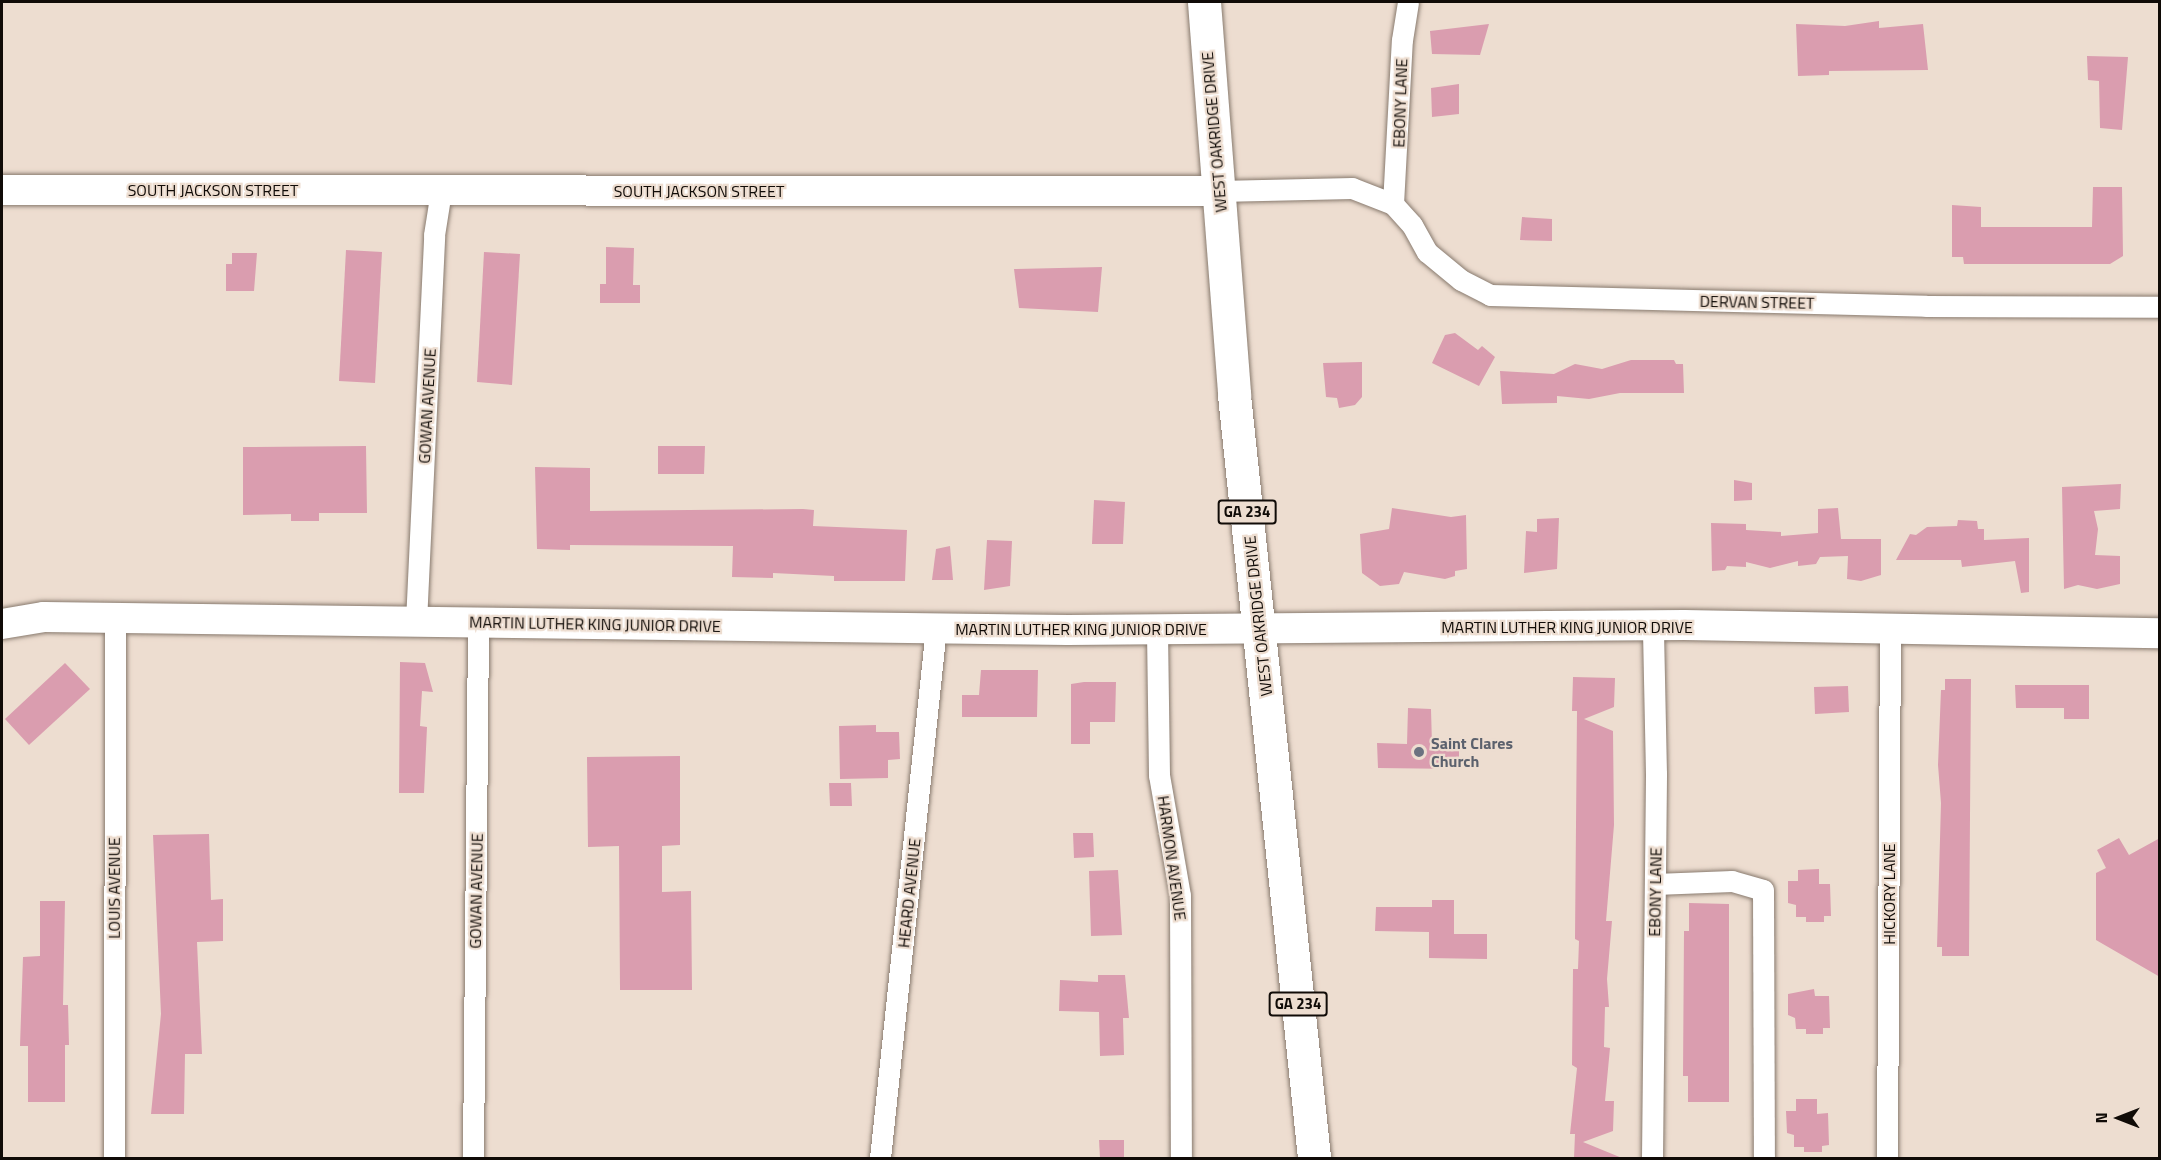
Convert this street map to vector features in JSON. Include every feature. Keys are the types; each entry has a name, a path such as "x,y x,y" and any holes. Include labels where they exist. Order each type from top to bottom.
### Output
{"main road":[{"name":"WEST OAKRIDGE DRIVE","path":"1204,2 1218,190 1259,629 1314,1158"}],"street":[{"name":"EBONY LANE","path":"1393,204 1402,40 1408,2"},
{"name":"SOUTH JACKSON STREET","path":"2,190 1218,190 1352,188 1393,204"},
{"name":"GOWAN AVENUE","path":"416,622 434,235 441,190"},
{"name":"DERVAN STREET","path":"1393,204 1412,225 1427,252 1461,280 1490,295 1915,306 2160,307"},
{"path":"2,624 44,617"},
{"name":"MARTIN LUTHER KING JUNIOR DRIVE","path":"2,618 1157,631 1653,626 2160,633"},
{"name":"LOUIS AVENUE","path":"114,1158 115,618"},
{"name":"GOWAN AVENUE","path":"473,1158 478,622"},
{"name":"EBONY LANE","path":"1652,1158 1655,884 1653,626"},
{"name":"HEARD AVENUE","path":"880,1158 936,628"},
{"name":"HICKORY LANE","path":"1887,1158 1890,629"},
{"name":"HARMON AVENUE","path":"1157,631 1159,775 1181,906 1181,1158"},
{"path":"1655,884 1732,881 1763,890 1764,1158"}],"building":[{"path":"1879,21 1879,28 1923,24 1928,70 1829,71 1829,75 1798,76 1796,24 1845,26"},
{"path":"1489,24 1480,55 1432,54 1430,31"},
{"path":"2087,56 2128,57 2122,130 2100,128 2099,81 2088,80"},
{"path":"1459,84 1459,114 1432,117 1431,88"},
{"path":"2093,187 2122,187 2123,256 2110,264 1964,264 1963,257 1952,257 1952,205 1981,207 1981,227 2092,227"},
{"path":"1522,217 1552,219 1552,241 1520,240"},
{"path":"606,247 634,248 633,285 640,285 640,303 600,303 600,284 606,284"},
{"path":"346,250 382,252 375,383 339,381"},
{"path":"484,252 520,254 512,385 477,382"},
{"path":"232,253 257,253 254,291 226,291 226,264 232,264"},
{"path":"1102,267 1098,312 1019,308 1014,269"},
{"path":"1455,333 1478,350 1482,346 1495,357 1479,386 1432,363 1445,335"},
{"path":"1631,360 1674,360 1676,364 1683,364 1684,393 1620,393 1589,399 1557,396 1557,403 1502,404 1500,371 1554,374 1575,364 1602,369"},
{"path":"1362,362 1362,397 1355,405 1339,408 1337,398 1326,397 1323,363"},
{"path":"366,446 367,513 319,513 319,521 291,521 291,514 243,515 243,447"},
{"path":"658,446 705,446 704,474 658,474"},
{"path":"535,467 590,468 590,511 803,509 814,510 813,526 907,530 905,581 834,581 834,576 773,573 773,578 732,577 733,546 570,545 570,550 537,549"},
{"path":"1734,480 1752,483 1752,500 1734,501"},
{"path":"2121,484 2120,509 2094,511 2098,529 2095,555 2120,556 2120,584 2097,589 2078,585 2064,589 2062,487"},
{"path":"1094,500 1125,502 1123,544 1092,544"},
{"path":"1392,508 1451,517 1466,515 1467,569 1455,571 1455,576 1445,579 1404,572 1399,584 1380,586 1362,573 1360,534 1389,529"},
{"path":"1838,508 1841,539 1881,539 1881,575 1861,581 1847,579 1848,556 1820,557 1816,564 1798,566 1798,561 1770,568 1746,562 1746,567 1727,566 1725,570 1712,571 1711,523 1746,524 1746,530 1781,532 1781,536 1818,533 1818,509"},
{"path":"1559,518 1557,569 1524,573 1526,531 1537,532 1537,519"},
{"path":"1958,520 1977,521 1978,529 1984,529 1984,540 2029,538 2029,592 2021,593 2015,561 1962,567 1961,560 1896,560 1910,534 1916,535 1927,527 1957,526"},
{"path":"987,540 1012,541 1010,586 984,590"},
{"path":"950,546 953,580 932,580 936,549"},
{"path":"400,662 425,663 433,692 422,691 420,726 427,727 424,793 399,793"},
{"path":"65,663 90,689 29,745 5,719"},
{"path":"981,670 1038,670 1037,717 962,717 962,695 979,695"},
{"path":"1573,677 1615,678 1614,707 1584,719 1613,731 1614,825 1606,921 1612,921 1607,979 1609,1007 1605,1007 1604,1047 1610,1048 1605,1101 1614,1101 1613,1131 1583,1142 1622,1158 1574,1158 1575,1134 1570,1134 1577,1068 1572,1065 1573,969 1578,969 1579,941 1575,939 1577,711 1572,711"},
{"path":"1945,679 1971,679 1969,956 1942,956 1942,947 1937,947 1941,803 1938,765 1941,690 1945,690"},
{"path":"1116,682 1115,722 1090,722 1090,744 1071,744 1071,684"},
{"path":"2015,685 2089,685 2089,719 2064,719 2064,708 2016,708"},
{"path":"1848,686 1849,712 1815,714 1814,687"},
{"path":"1408,708 1431,709 1432,745 1459,744 1459,769 1378,768 1377,743 1407,744"},
{"path":"876,725 876,732 899,732 900,759 888,760 888,778 840,779 839,726"},
{"path":"680,756 680,845 662,846 662,892 691,891 692,990 620,990 619,846 588,847 587,757"},
{"path":"829,783 851,783 852,806 830,806"},
{"path":"1073,833 1093,833 1094,857 1074,858"},
{"path":"209,834 211,900 223,899 223,941 197,942 202,1054 185,1054 184,1114 151,1114 161,1014 153,835"},
{"path":"2119,838 2129,855 2160,838 2160,977 2096,940 2096,873 2106,868 2097,850"},
{"path":"1819,869 1819,884 1830,884 1831,916 1824,916 1824,922 1806,922 1806,917 1796,917 1796,905 1788,903 1788,881 1798,881 1798,870"},
{"path":"1118,870 1122,935 1091,936 1089,871"},
{"path":"1432,900 1454,900 1454,934 1487,934 1487,959 1429,958 1429,932 1375,931 1376,907 1432,907"},
{"path":"40,901 65,901 63,1005 68,1005 69,1045 65,1045 65,1102 28,1102 28,1046 20,1046 23,957 40,956"},
{"path":"1689,903 1729,904 1729,1102 1688,1102 1688,1076 1683,1076 1684,931 1689,931"},
{"path":"1098,975 1125,975 1129,1018 1123,1018 1124,1055 1100,1056 1099,1012 1059,1011 1060,980 1098,982"},
{"path":"1814,989 1815,996 1829,996 1830,1028 1823,1028 1823,1034 1806,1034 1806,1029 1796,1029 1795,1018 1788,1015 1788,994"},
{"path":"1796,1099 1817,1099 1817,1114 1828,1113 1829,1145 1822,1146 1822,1152 1804,1152 1804,1147 1794,1147 1794,1135 1787,1133 1786,1111 1796,1111"},
{"path":"1099,1140 1124,1140 1124,1158 1100,1158"}],"place":[{"name":"Saint Clares Church","path":"1419,752"}]}
